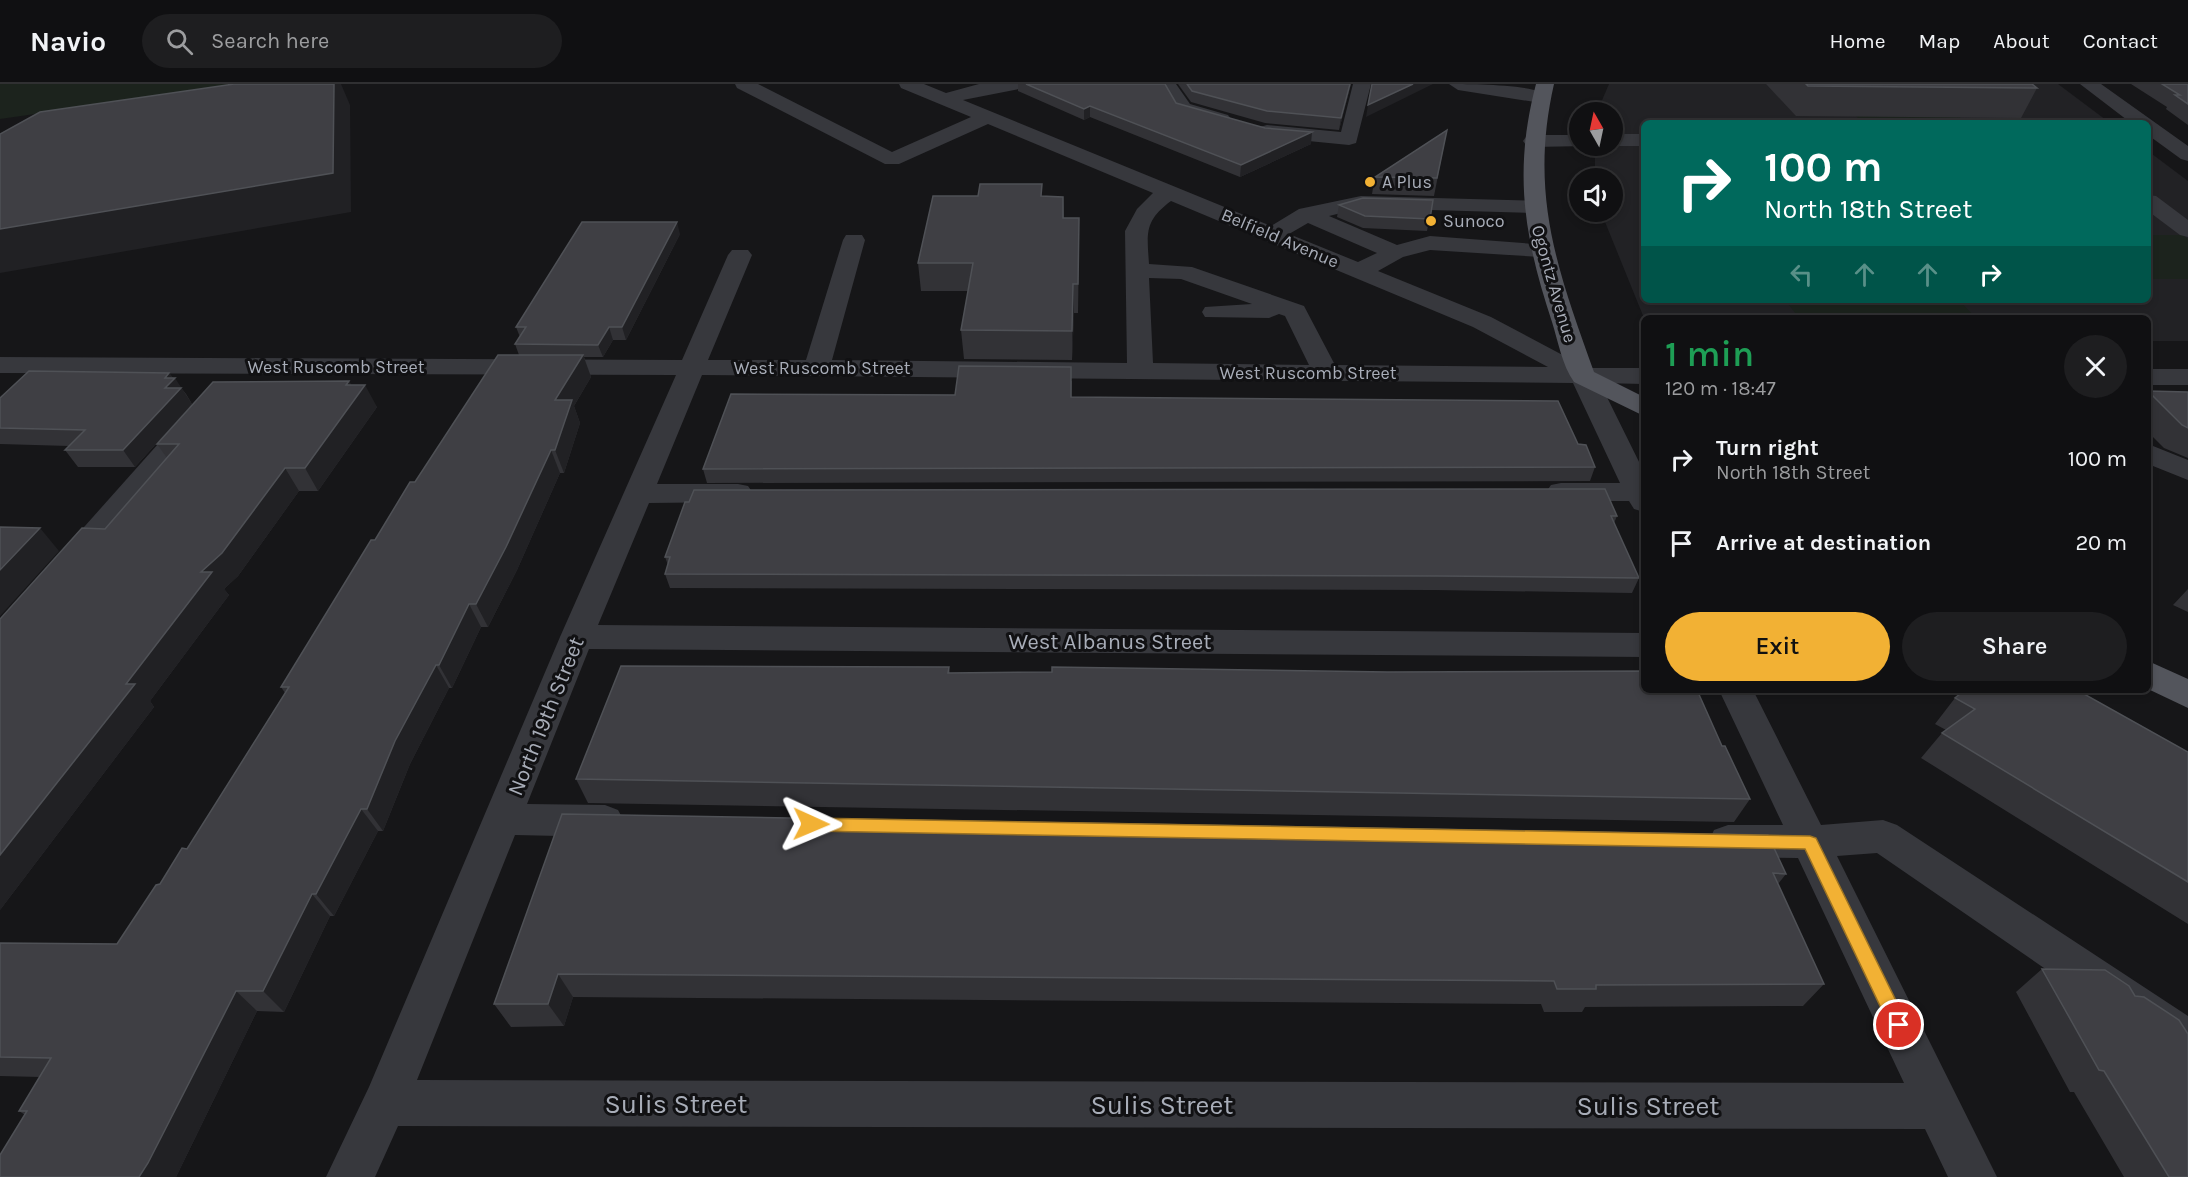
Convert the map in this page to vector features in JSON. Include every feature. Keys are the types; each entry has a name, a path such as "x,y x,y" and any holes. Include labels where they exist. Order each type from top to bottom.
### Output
{"main road":[{"name":"Ogontz Avenue","path":"1543,90 1533,141 1534,206 1540,250 1583,376"},
{"name":"Belfield Avenue","path":"1583,376 1641,406"},
{"path":"2151,676 2188,695"}],"street":[{"path":"744,84 892,160 988,117"},
{"name":"Belfield Avenue","path":"908,84 1482,322 1583,376"},
{"path":"946,99 976,90 1017,84"},
{"path":"1167,84 1183,108 1264,131 1349,139 1362,84"},
{"path":"1458,84 1543,90"},
{"path":"2089,84 2138,120"},
{"path":"2151,129 2188,133"},
{"path":"2151,130 2188,155"},
{"path":"1623,140 1641,140"},
{"path":"1533,141 1569,141"},
{"path":"1140,372 1139,272 1136,231 1139,220 1147,209 1169,192"},
{"path":"1272,235 1307,214 1361,202 1397,230"},
{"path":"2151,203 2188,230"},
{"path":"1360,271 1397,230 1456,204 1534,206"},
{"path":"1456,204 1463,243"},
{"path":"1307,214 1397,230 1443,242 1540,250"},
{"path":"817,368 854,240"},
{"name":"North 19th Street","path":"350,1177 385,1103 577,638 740,255"},
{"path":"1139,272 1184,272 1295,311 1325,372"},
{"path":"1214,312 1295,311"},
{"name":"West Ruscomb Street","path":"0,364 242,367 817,368 1641,376"},
{"path":"55,579 242,367"},
{"path":"1583,376 1641,495"},
{"path":"2151,377 2188,377"},
{"path":"2151,454 2188,471"},
{"path":"1532,492 1641,497"},
{"path":"638,494 769,493"},
{"name":"West Albanus Street","path":"577,638 1641,645"},
{"path":"1737,693 1973,1177"},
{"path":"502,819 634,821"},
{"path":"1690,840 1810,842 1883,836 2188,1041"},
{"name":"Sulis Street","path":"385,1103 1938,1106"}],"shaded area":[{"path":"0,84 244,84 0,119"},
{"path":"1609,84 2058,84 2106,120 1641,120 1641,303 2151,303 2151,153 2188,181 2188,341 2151,341 2151,315 1643,315 1605,222 1623,222 1623,168 1595,168 1595,156 1623,156 1623,102 1601,102"},
{"path":"1840,100 1939,100 1963,120 1860,120"},
{"path":"2151,235 2183,235 2188,239 2188,279 2151,279"},
{"path":"1787,303 1962,303 1973,315 1797,315"}],"building":[{"path":"234,84 334,84 333,173 0,229 0,134 40,112"},
{"path":"1026,84 1165,84 1176,103 1265,128 1312,132 1241,165 1090,106 1084,109"},
{"path":"1187,84 1350,84 1341,118 1267,111 1192,91"},
{"path":"1372,84 1413,84 1368,105"},
{"path":"1806,84 2032,84 2037,88 1808,86"},
{"path":"2162,84 2188,84 2188,104 2175,95 2180,95"},
{"path":"1447,130 1437,178 1375,177"},
{"path":"980,184 1042,184 1041,196 1063,197 1063,218 1079,218 1078,284 1073,284 1072,331 961,330 973,263 918,263 933,196 978,196"},
{"path":"1363,198 1433,200 1430,219 1365,216 1339,205"},
{"path":"582,222 677,222 622,327 609,327 598,345 515,344 526,327 516,327"},
{"path":"498,355 583,355 555,400 572,400 555,450 551,450 506,547 476,604 469,604 439,665 436,665 395,741 367,809 361,809 316,894 312,894 263,991 236,991 139,1177 0,1177 0,1155 27,1111 19,1111 51,1058 0,1057 0,943 117,944 156,885 160,884 182,848 187,849 289,687 281,687 371,540 375,540 410,482 415,482"},
{"path":"959,366 1071,367 1071,397 1558,401 1578,444 1586,445 1595,467 703,469 731,394 955,395"},
{"path":"29,371 169,373 165,378 175,378 165,388 181,388 123,450 65,450 85,430 0,428 0,398"},
{"path":"349,381 346,385 365,385 305,468 285,468 222,553 201,572 212,572 126,684 135,684 0,855 0,619 82,528 105,529 179,444 157,444 213,382"},
{"path":"2151,391 2188,392 2188,428 2182,425 2151,394"},
{"path":"1605,489 1617,516 1611,516 1639,578 665,574 670,557 665,557 685,502 689,502 694,490"},
{"path":"0,527 40,528 0,570"},
{"path":"621,666 949,667 948,673 1052,672 1052,667 1388,672 1641,671 1641,693 1698,693 1722,746 1725,746 1750,799 576,779"},
{"path":"1961,693 2082,693 2188,752 2188,882 1942,733 1975,709 1955,698"},
{"path":"562,814 1768,835 1786,874 1773,873 1824,984 1596,985 1596,989 1557,989 1554,981 558,974 548,1004 494,1004"},
{"path":"2042,969 2105,970 2129,986 2135,996 2144,997 2179,1020 2188,1034 2188,1177 2169,1177 2104,1071 2099,1070"}],"place":[{"name":"A Plus","path":"1370,182"},
{"name":"Sunoco","path":"1431,221"}],"route":[{"path":"811,824 1810,842 1899,1025"}]}
